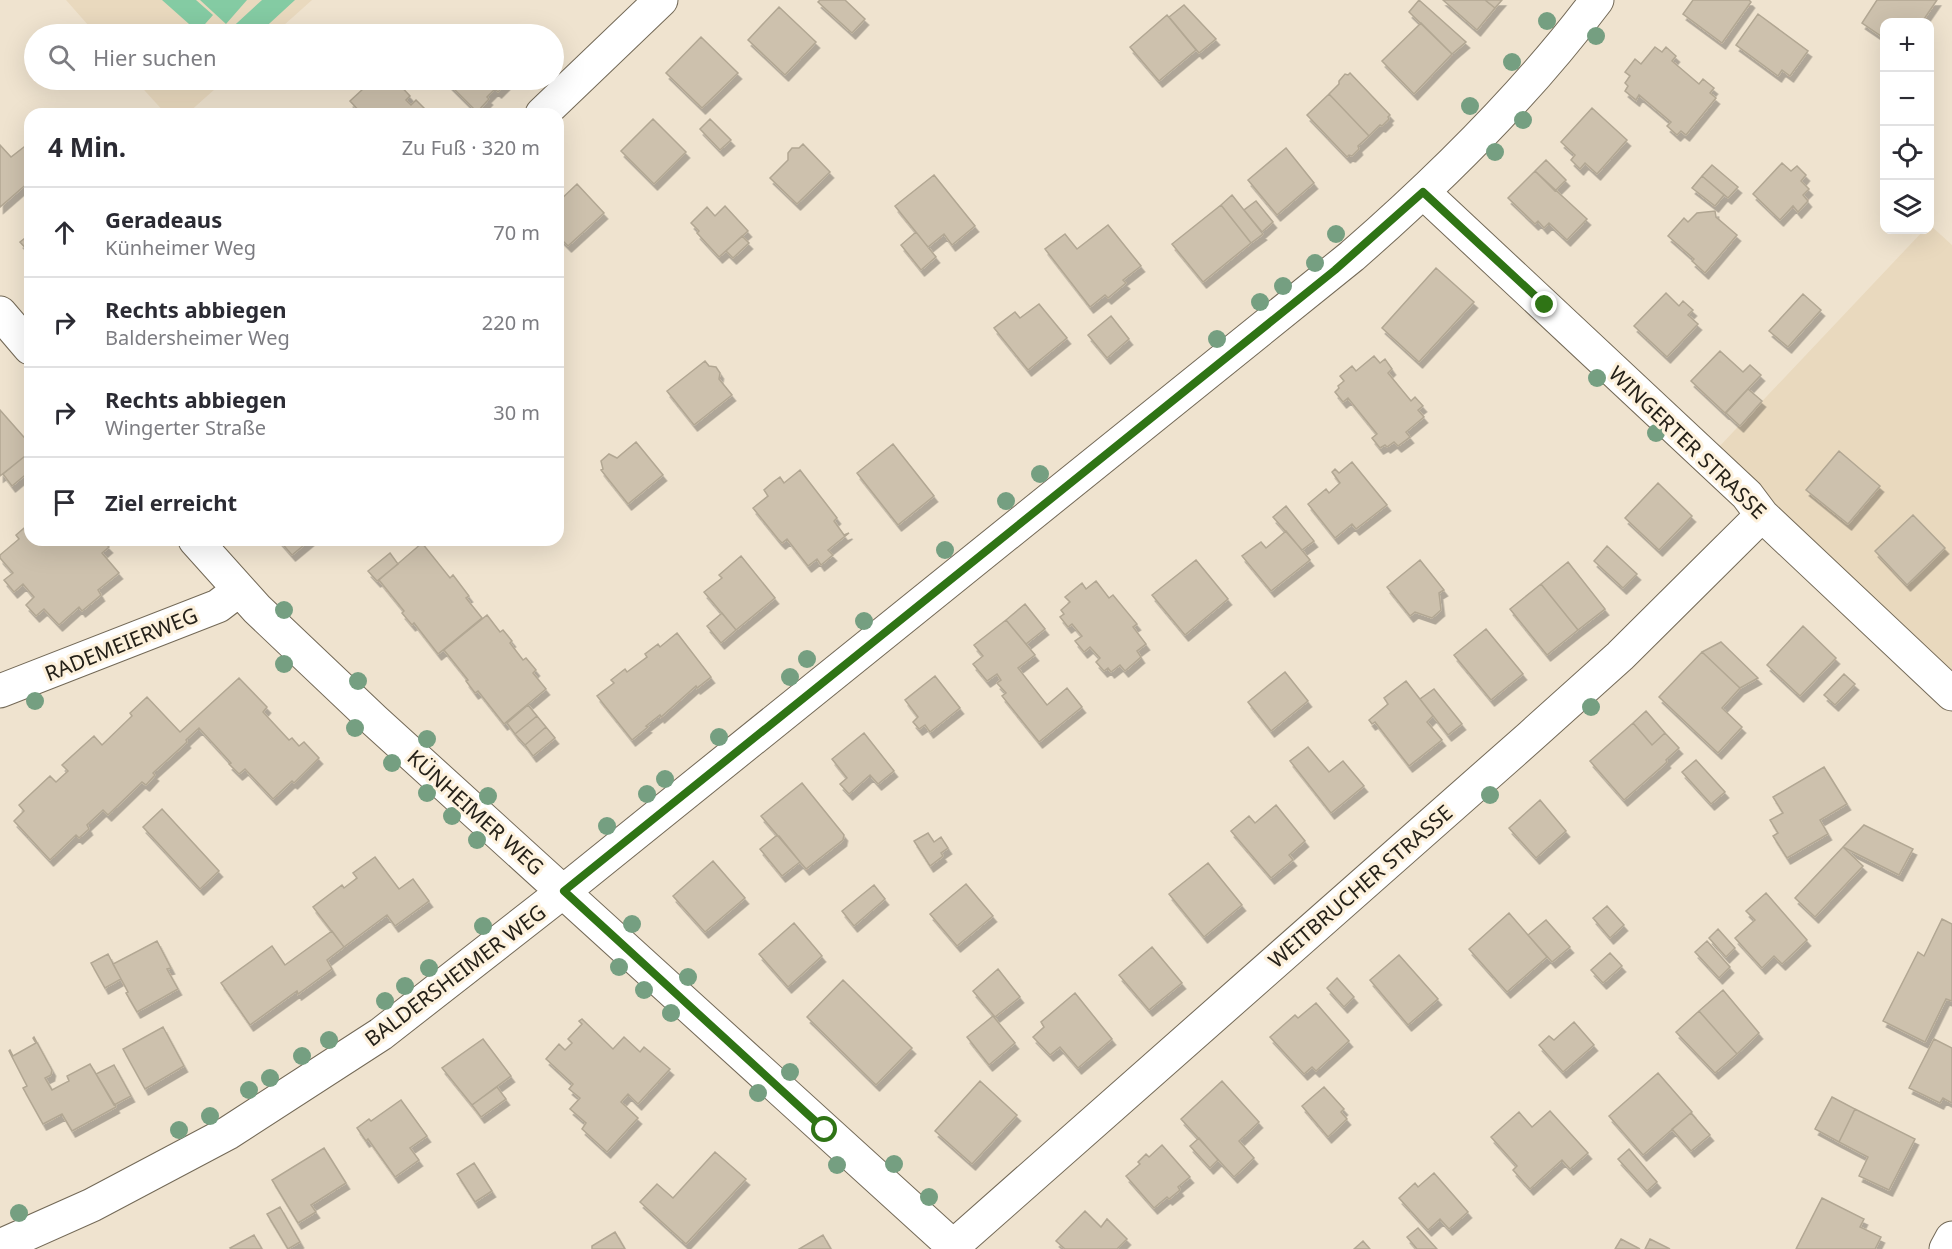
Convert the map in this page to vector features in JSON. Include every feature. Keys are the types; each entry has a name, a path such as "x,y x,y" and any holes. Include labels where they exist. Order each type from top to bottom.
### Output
{"street":[{"path":"548,108 661,0"},
{"name":"BALDERSHEIMER WEG","path":"0,1246 93,1205 228,1133 381,1034 564,891 1335,270 1423,192 1514,98 1597,0"},
{"name":"WINGERTER STRASSE","path":"1423,192 1747,495 1762,514 1952,694"},
{"path":"0,313 24,341"},
{"name":"WEITBRUCHER STRASSE","path":"953,1248 1620,656 1762,514"},
{"name":"KÜNHEIMER WEG","path":"200,546 239,590 374,720 953,1248"},
{"name":"RADEMEIERWEG","path":"0,691 218,606 239,590"},
{"path":"1946,1249 1952,1238"}],"shaded area":[{"path":"66,0 312,0 285,24 87,24"},
{"path":"144,90 214,90 194,108 161,108"},
{"path":"1934,229 1952,245 1952,673 1717,449 1920,234 1934,234"}],"green space":[{"path":"162,0 196,0 213,15 205,24 189,24"},
{"path":"200,0 247,0 226,24"},
{"path":"262,0 295,0 269,24 236,24"}],"building":[{"path":"820,0 845,0 865,19 852,33 818,2"},
{"path":"1419,0 1466,42 1452,54 1409,12"},
{"path":"1443,0 1485,0 1495,8 1477,30"},
{"path":"1485,0 1502,0 1495,8"},
{"path":"1693,0 1749,0 1751,2 1722,43 1683,14"},
{"path":"1877,0 1937,0 1925,18 1880,18 1880,35 1862,23"},
{"path":"1184,5 1216,39 1199,53 1169,17"},
{"path":"779,7 816,42 785,75 748,40"},
{"path":"1758,14 1808,51 1790,76 1782,70 1778,76 1736,45"},
{"path":"1167,15 1196,50 1159,81 1130,47"},
{"path":"1421,23 1452,54 1414,94 1382,61"},
{"path":"701,37 738,73 702,108 666,73"},
{"path":"1655,47 1662,52 1666,47 1676,56 1672,61 1699,84 1703,79 1714,88 1710,93 1716,98 1686,135 1681,131 1677,135 1667,126 1671,122 1639,95 1636,100 1625,91 1628,86 1625,83 1630,76 1625,72 1635,59 1641,64"},
{"path":"1350,73 1390,115 1382,126 1380,125 1369,136 1329,94 1345,74"},
{"path":"362,90 404,90 410,96 406,100 411,105 416,100 424,108 356,108 350,101"},
{"path":"455,90 494,90 481,108 473,108"},
{"path":"1329,94 1369,136 1358,146 1359,149 1352,156 1347,157 1307,115"},
{"path":"1592,108 1627,140 1597,174 1585,163 1580,169 1571,160 1575,155 1561,142"},
{"path":"653,119 686,152 654,184 621,151"},
{"path":"710,119 731,140 720,150 700,129"},
{"path":"803,144 830,172 797,204 770,178 788,160 788,153 792,148 799,148"},
{"path":"0,145 11,157 24,147 24,186 0,207"},
{"path":"1286,148 1314,183 1277,215 1248,180"},
{"path":"1546,160 1566,180 1555,191 1535,171"},
{"path":"1782,163 1791,171 1797,166 1806,175 1801,181 1809,189 1803,195 1808,201 1798,212 1793,206 1780,220 1753,194"},
{"path":"1712,165 1738,187 1728,198 1702,176"},
{"path":"1535,171 1587,219 1567,240 1549,223 1544,228 1538,221 1535,224 1508,198"},
{"path":"934,175 975,226 952,245 944,234 928,247 895,206"},
{"path":"1702,176 1724,195 1715,206 1692,188"},
{"path":"577,184 604,213 568,246 564,242 564,196"},
{"path":"1232,195 1263,234 1251,243 1221,205"},
{"path":"1256,201 1273,222 1262,232 1244,210"},
{"path":"1221,205 1251,243 1203,282 1172,244"},
{"path":"725,206 748,231 719,257 691,223 707,207 715,216"},
{"path":"1715,211 1716,217 1737,235 1705,273 1692,261 1694,259 1668,236 1684,218 1688,222 1697,213"},
{"path":"1108,225 1141,266 1123,280 1126,283 1108,298 1105,295 1090,307 1045,249 1065,234 1077,249"},
{"path":"916,232 936,257 921,270 901,245"},
{"path":"742,236 749,243 733,258 726,251"},
{"path":"1436,268 1474,302 1419,362 1382,328"},
{"path":"1666,293 1679,306 1683,301 1693,310 1688,315 1698,324 1667,357 1634,326"},
{"path":"1803,294 1821,310 1788,347 1769,331"},
{"path":"1039,304 1067,338 1028,370 994,328 1015,312 1020,318"},
{"path":"1111,316 1129,339 1107,358 1088,335"},
{"path":"1720,351 1743,372 1750,365 1761,375 1725,413 1691,381"},
{"path":"1374,356 1380,363 1385,359 1392,369 1388,373 1411,401 1415,397 1423,406 1418,410 1424,417 1406,432 1410,437 1398,446 1394,442 1387,447 1385,445 1380,448 1372,438 1377,434 1348,398 1343,402 1335,392 1344,381 1340,376 1352,366 1356,371"},
{"path":"705,361 709,366 716,367 720,373 719,379 732,395 694,425 667,391"},
{"path":"1748,389 1762,401 1740,426 1726,413"},
{"path":"0,410 24,437 24,457 0,476"},
{"path":"636,442 663,475 628,504 601,470 603,469 601,461 609,454 617,458"},
{"path":"893,444 934,496 898,525 857,473"},
{"path":"1839,451 1880,486 1848,524 1806,490"},
{"path":"24,457 24,476 12,486 3,474"},
{"path":"1352,462 1387,505 1356,529 1352,524 1335,538 1308,504 1326,489 1329,493 1340,483 1332,472 1335,469 1339,473"},
{"path":"800,470 837,518 834,521 844,535 849,533 828,550 833,555 821,565 817,559 808,566 787,539 782,543 753,508 768,496 764,490 773,482 780,477 784,483"},
{"path":"1658,483 1692,516 1659,550 1625,518"},
{"path":"1286,506 1314,541 1302,550 1273,517"},
{"path":"1913,515 1945,548 1907,585 1875,551"},
{"path":"24,528 24,546 108,546 102,553 119,573 98,590 101,595 82,611 79,607 59,625 44,609 36,616 26,605 34,597 23,584 14,592 4,580 13,573 0,555 19,539 16,535"},
{"path":"1286,531 1310,560 1271,591 1242,556 1261,542 1266,548"},
{"path":"284,546 303,546 292,555"},
{"path":"419,546 424,546 450,578 453,575 469,596 466,598 482,618 438,654 414,623 412,625 402,613 404,611 379,580"},
{"path":"1607,546 1637,574 1623,588 1594,561"},
{"path":"390,553 398,564 377,581 368,571"},
{"path":"741,556 775,598 736,630 704,592 722,578 719,575"},
{"path":"1196,560 1228,599 1185,635 1152,595"},
{"path":"1420,560 1444,590 1439,593 1441,610 1432,618 1415,612 1410,616 1387,587"},
{"path":"1568,562 1605,609 1578,630 1541,584"},
{"path":"1096,581 1109,598 1113,595 1137,624 1133,627 1146,644 1137,651 1141,657 1125,671 1120,665 1111,672 1108,668 1104,671 1096,662 1100,658 1090,647 1084,652 1075,641 1082,636 1072,624 1068,627 1060,617 1064,614 1061,610 1070,602 1065,597 1082,583 1086,589"},
{"path":"1541,584 1578,630 1547,655 1510,609"},
{"path":"1025,604 1045,629 1026,644 1006,620"},
{"path":"722,613 736,630 721,643 707,626"},
{"path":"487,615 500,632 503,630 512,641 510,643 523,660 526,658 536,670 533,673 546,689 504,724 478,691 475,693 466,681 468,680 444,650"},
{"path":"1006,620 1035,655 1018,668 1047,705 1067,688 1082,707 1039,742 1002,696 1006,693 997,683 1001,680 997,674 987,681 973,664 983,656 974,645"},
{"path":"1803,626 1836,658 1800,696 1767,665"},
{"path":"1486,629 1523,674 1491,700 1454,655"},
{"path":"677,633 711,677 697,688 696,686 632,740 597,696 614,683 611,680 625,669 627,672 647,657 645,654 658,644 660,647"},
{"path":"1721,642 1758,678 1740,688 1702,652"},
{"path":"1702,652 1740,688 1722,708 1742,727 1718,753 1659,697"},
{"path":"1285,672 1308,701 1271,731 1248,702"},
{"path":"1844,674 1855,684 1835,705 1824,695"},
{"path":"935,676 960,708 930,732 925,725 919,729 913,722 918,717 905,700"},
{"path":"239,678 267,707 263,712 289,740 292,738 299,746 304,742 319,758 294,783 292,781 273,799 245,769 239,774 199,728 153,773 155,775 146,785 142,782 108,815 103,810 87,825 89,829 79,838 76,835 50,860 14,821 24,811 19,805 50,776 56,782 68,771 62,765 94,736 102,745 132,716 130,713 147,697 180,732"},
{"path":"1406,681 1433,716 1427,722 1442,740 1409,766 1375,722 1372,724 1369,720 1388,704 1384,698"},
{"path":"1434,689 1462,724 1448,735 1420,699"},
{"path":"528,705 537,716 515,734 507,723"},
{"path":"1646,711 1665,733 1652,745 1633,723"},
{"path":"537,716 546,727 525,745 515,734"},
{"path":"1633,723 1652,745 1665,733 1679,748 1666,760 1667,762 1624,800 1590,761"},
{"path":"546,727 555,738 533,756 525,745"},
{"path":"864,733 894,771 878,784 870,775 849,794 840,784 847,778 832,759"},
{"path":"1308,747 1329,772 1343,761 1364,786 1331,813 1290,761"},
{"path":"1696,760 1725,792 1711,804 1682,772"},
{"path":"1824,767 1847,804 1820,820 1828,834 1787,858 1773,836 1778,833 1770,820 1783,813 1773,797"},
{"path":"802,783 844,835 843,840 806,869 761,816"},
{"path":"1540,800 1566,831 1536,858 1509,828"},
{"path":"1276,805 1305,841 1289,855 1293,860 1271,878 1231,831 1249,816 1255,823"},
{"path":"162,809 219,871 200,889 143,827"},
{"path":"1864,825 1913,849 1899,875 1843,847"},
{"path":"928,833 934,842 941,837 948,848 941,853 943,856 930,866 914,841"},
{"path":"779,836 800,862 782,876 760,849"},
{"path":"1843,847 1863,866 1815,917 1795,898"},
{"path":"375,857 399,889 413,879 429,901 395,926 387,915 344,947 313,907 342,885 344,888 357,878 353,873"},
{"path":"713,861 745,898 705,932 673,896"},
{"path":"1208,863 1242,905 1204,937 1169,894"},
{"path":"966,884 993,916 957,946 930,914"},
{"path":"874,885 885,899 854,926 842,911"},
{"path":"1766,893 1807,940 1782,964 1774,956 1762,968 1735,938 1755,920 1746,911"},
{"path":"1607,906 1624,925 1610,938 1593,918"},
{"path":"1509,913 1547,957 1507,992 1469,949"},
{"path":"1942,919 1952,924 1952,1001 1946,999 1925,1042 1883,1021 1918,952 1924,956"},
{"path":"1546,920 1570,947 1552,962 1528,935"},
{"path":"794,923 822,956 788,987 759,954"},
{"path":"1718,929 1735,948 1726,957 1709,938"},
{"path":"332,931 344,947 327,960 332,969 250,1025 221,983 272,946 285,965"},
{"path":"157,941 171,968 167,969 178,989 137,1012 113,964"},
{"path":"1707,941 1730,967 1719,978 1695,952"},
{"path":"1152,947 1182,983 1149,1010 1119,975"},
{"path":"1610,953 1622,966 1603,983 1591,970"},
{"path":"108,954 121,979 105,988 91,963"},
{"path":"1399,955 1438,999 1408,1025 1370,980"},
{"path":"998,969 1020,997 995,1017 973,991"},
{"path":"1337,978 1354,997 1344,1007 1327,988"},
{"path":"843,980 912,1048 876,1085 807,1017"},
{"path":"1723,990 1759,1033 1737,1054 1699,1011"},
{"path":"1075,993 1112,1039 1078,1068 1060,1047 1050,1055 1033,1037 1044,1027 1041,1022"},
{"path":"1316,1003 1349,1041 1316,1071 1312,1067 1304,1074 1270,1037 1295,1015 1298,1018"},
{"path":"1699,1011 1737,1054 1715,1073 1676,1032"},
{"path":"993,1016 1015,1043 989,1065 967,1037"},
{"path":"582,1019 613,1049 624,1037 640,1052 644,1047 670,1069 638,1104 628,1094 621,1102 638,1118 607,1152 582,1129 586,1123 570,1109 580,1098 569,1089 573,1084 546,1059 559,1044 565,1050 572,1043 568,1039 582,1024 579,1021"},
{"path":"1574,1022 1594,1045 1563,1072 1539,1045 1549,1036 1554,1040"},
{"path":"163,1027 184,1066 145,1089 123,1049"},
{"path":"34,1037 52,1070 51,1075 45,1078 52,1090 69,1081 67,1076 90,1064 116,1107 72,1131 62,1114 43,1124 23,1088 27,1086 9,1051 13,1056 36,1043"},
{"path":"483,1039 511,1076 472,1105 442,1068"},
{"path":"1934,1039 1952,1048 1952,1103 1943,1098 1940,1103 1909,1088"},
{"path":"114,1065 131,1096 114,1105 96,1074"},
{"path":"1658,1073 1692,1112 1643,1155 1609,1116"},
{"path":"980,1081 1017,1115 972,1164 935,1131"},
{"path":"1222,1081 1259,1122 1239,1141 1254,1158 1234,1177 1181,1119"},
{"path":"497,1087 506,1099 481,1117 472,1105"},
{"path":"1324,1087 1344,1109 1341,1112 1347,1119 1328,1137 1302,1106"},
{"path":"1832,1097 1855,1109 1839,1142 1815,1129"},
{"path":"401,1100 427,1136 410,1148 419,1160 395,1177 368,1139 366,1141 357,1128"},
{"path":"1855,1109 1915,1139 1889,1190 1859,1176 1868,1157 1839,1142"},
{"path":"1550,1111 1588,1153 1570,1169 1562,1160 1530,1189 1513,1170 1517,1166 1491,1137 1519,1112 1532,1127"},
{"path":"1691,1113 1710,1135 1691,1151 1672,1129"},
{"path":"1199,1138 1218,1160 1210,1168 1190,1146"},
{"path":"1162,1145 1190,1177 1178,1187 1180,1190 1154,1208 1126,1176 1140,1164 1138,1162 1146,1154 1149,1157"},
{"path":"324,1148 346,1183 311,1205 316,1212 298,1223 272,1180"},
{"path":"1629,1149 1657,1182 1647,1191 1618,1159"},
{"path":"715,1152 746,1179 686,1244 640,1202 657,1184 673,1198"},
{"path":"474,1163 492,1191 475,1202 457,1174"},
{"path":"1434,1173 1468,1212 1449,1229 1440,1219 1428,1230 1399,1198 1415,1183 1418,1187"},
{"path":"1822,1198 1864,1219 1860,1227 1881,1237 1875,1249 1796,1249"},
{"path":"280,1207 300,1242 288,1249 267,1214"},
{"path":"1085,1211 1101,1227 1107,1219 1127,1239 1117,1249 1065,1249 1056,1241"},
{"path":"1418,1228 1437,1249 1417,1249 1407,1237"},
{"path":"615,1232 625,1249 592,1249 592,1246"},
{"path":"254,1235 262,1249 230,1248"},
{"path":"823,1235 831,1249 799,1249"},
{"path":"1621,1239 1640,1249 1615,1249"},
{"path":"1650,1239 1670,1249 1645,1249"},
{"path":"1363,1241 1370,1249 1354,1249"}],"route":[{"path":"825,1130 564,891 1335,270 1423,192 1545,305"}]}
